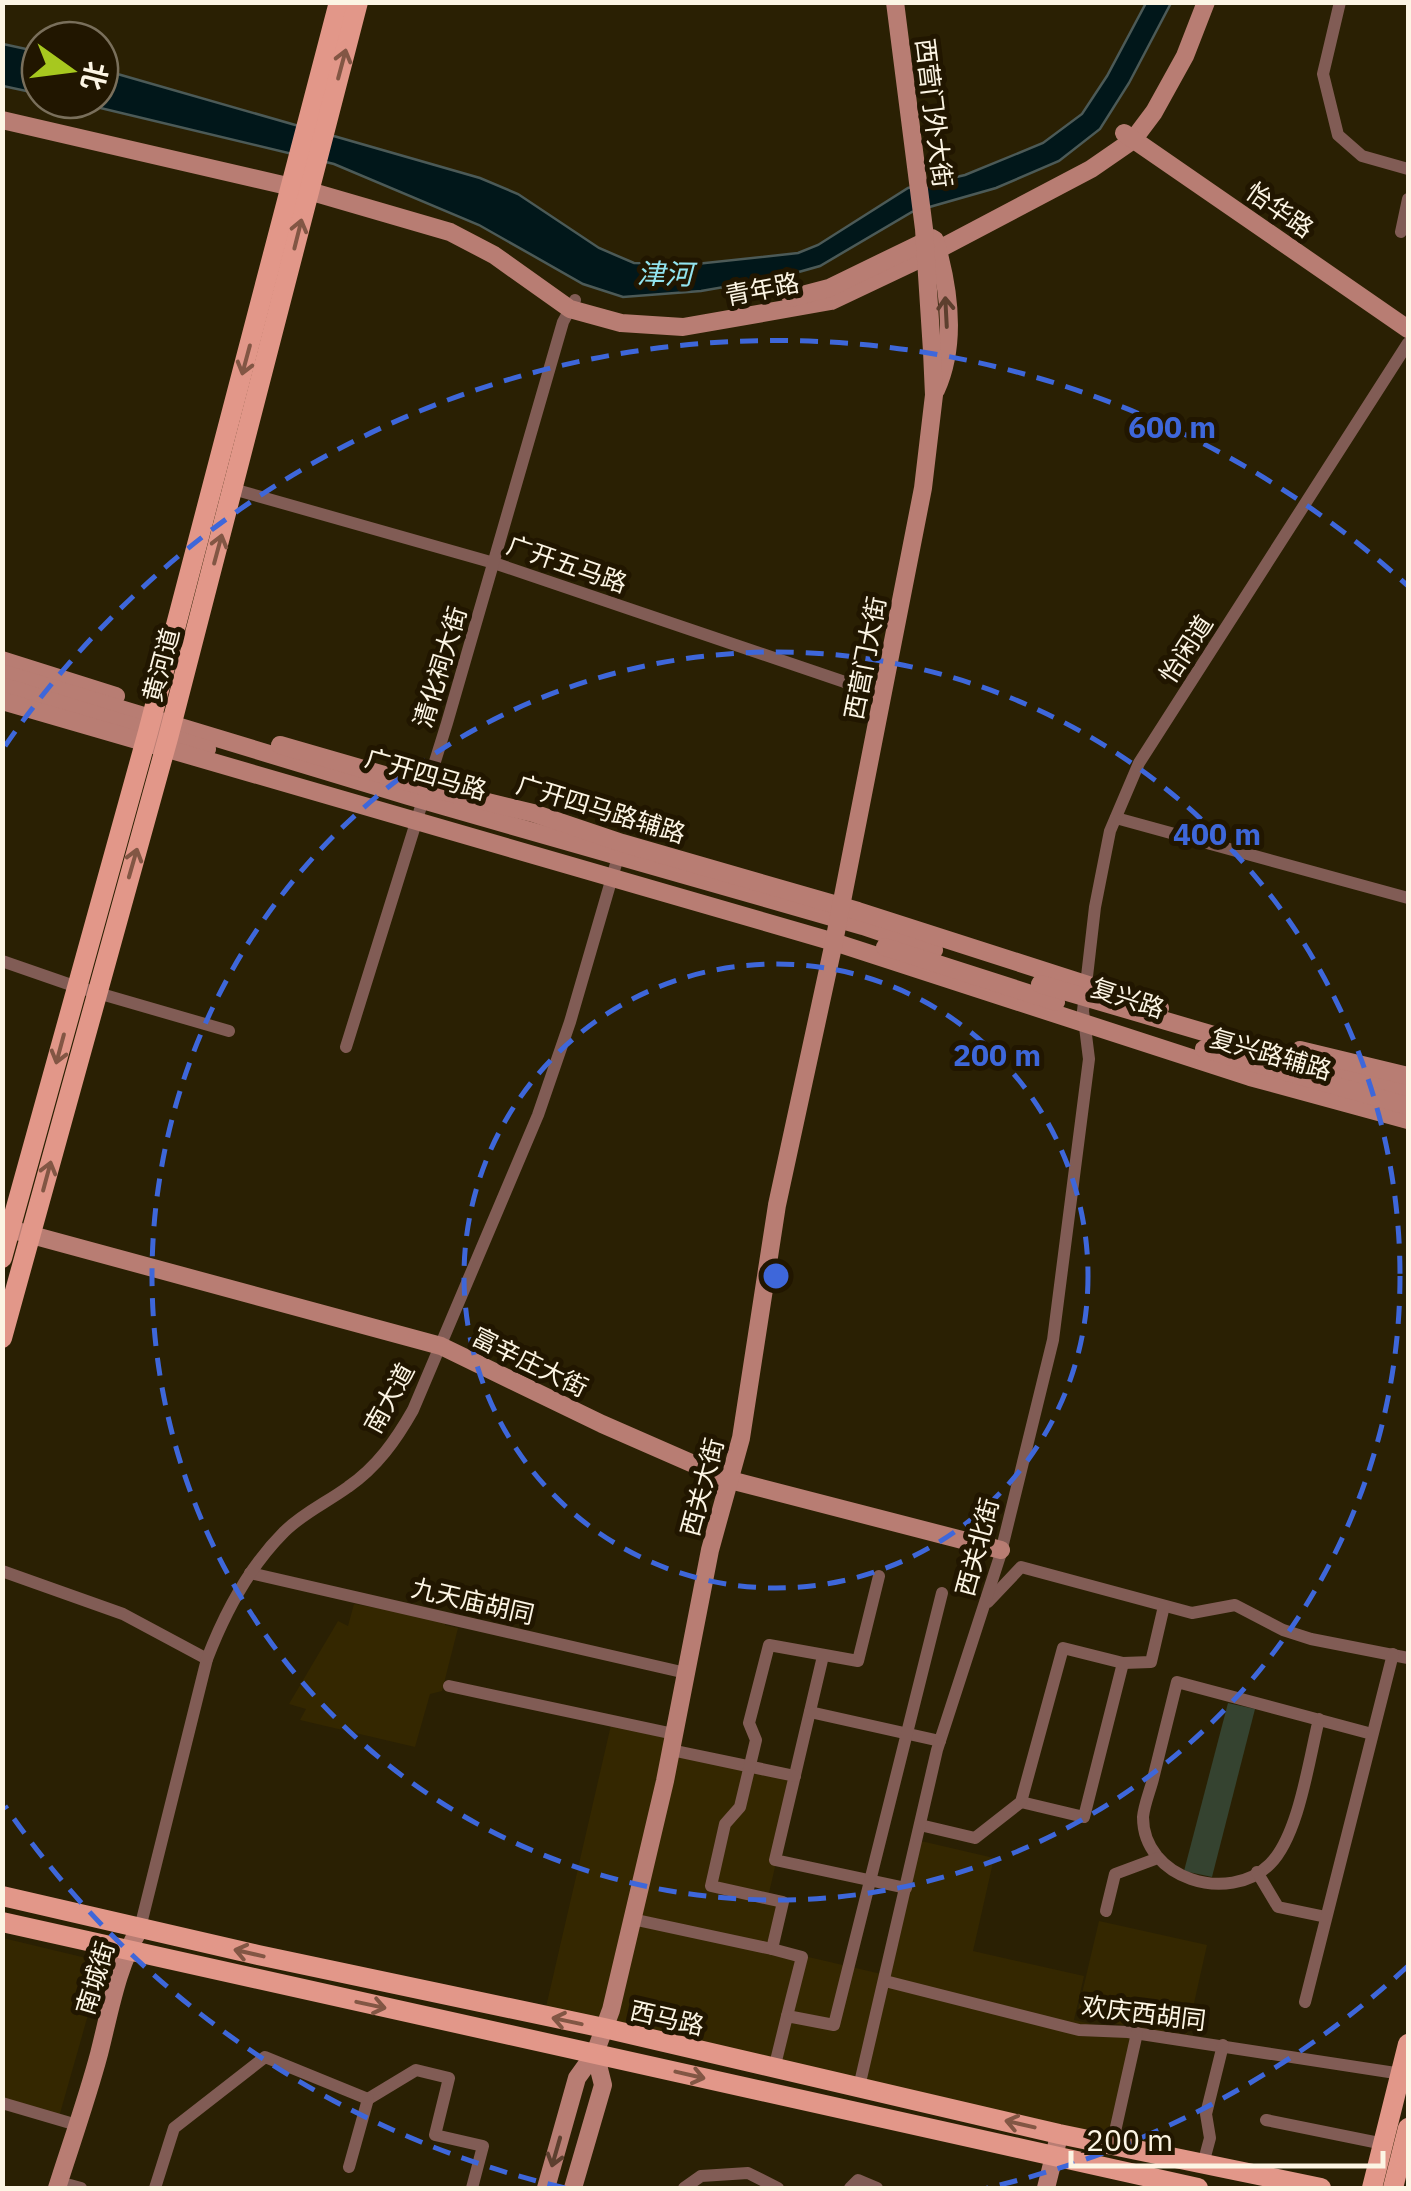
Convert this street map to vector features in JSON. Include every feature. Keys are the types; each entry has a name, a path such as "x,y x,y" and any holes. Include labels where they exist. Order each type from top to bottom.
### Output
{"main road":[{"name":"黄河道","path":"2,1258 14,1231 87,990 160,729 317,123 339,2"},
{"name":"黄河道","path":"317,123 358,2"},
{"name":"黄河道","path":"160,729 233,488 303,178"},
{"name":"黄河道","path":"2,1338 14,1231"},
{"name":"西马路","path":"2,1896 604,2028 1065,2135 1321,2188"},
{"name":"西马路","path":"2,1922 1198,2188"},
{"path":"1372,2188 1408,2044"},
{"path":"1408,2128 1396,2188 1408,2187"}],"street":[{"name":"西营门外大街","path":"899,2 929,240"},
{"name":"青年路","path":"1129,136 1156,93 1197,2"},
{"name":"青年路","path":"2,110 303,178 460,236 573,305 638,315 708,313 830,288 1092,169 1129,136 1172,81 1206,2"},
{"path":"1340,2 1322,74 1338,135 1362,156 1408,169"},
{"name":"青年路","path":"2,120 303,178"},
{"name":"怡华路","path":"1129,136 1408,329"},
{"path":"1401,232 1408,199"},
{"name":"西营门大街","path":"837,924 923,488 934,395 929,240"},
{"name":"清化祠大街","path":"346,1047 494,563 563,322 573,305"},
{"name":"怡闲道","path":"1084,1004 1095,906 1116,818 1138,763 1408,343"},
{"name":"广开五马路","path":"233,488 494,563 883,695"},
{"name":"广开四马路辅路","path":"2,660 160,729 420,804 533,812 617,861"},
{"name":"广开四马路","path":"2,673 160,729"},
{"name":"广开四马路","path":"2,686 837,924"},
{"name":"广开四马路","path":"2,700 160,729"},
{"path":"1116,818 1408,898"},
{"name":"南大道","path":"140,1928 207,1659 232,1600 284,1532 371,1468 396,1440 414,1410 538,1115 617,861"},
{"name":"复兴路","path":"837,924 1084,1004 1408,1092"},
{"name":"复兴路辅路","path":"837,924 1084,1004 1250,1077 1408,1120"},
{"name":"复兴路辅路","path":"837,924 1084,1004 1264,1040 1408,1076"},
{"name":"西关大街","path":"595,2054 632,1919 673,1742 710,1550 742,1438 777,1205 837,924"},
{"path":"2,962 230,1031"},
{"name":"复兴路","path":"1084,1004 1221,1054 1408,1106"},
{"name":"西关北街","path":"860,2087 940,1741 1002,1550 1053,1340 1088,1059 1084,1004"},
{"name":"富辛庄大街","path":"14,1231 441,1346 602,1424 730,1480 1002,1550"},
{"path":"985,1605 1021,1567 1192,1613 1236,1605 1311,1640 1408,1658"},
{"path":"2,1572 123,1614 207,1659"},
{"name":"九天庙胡同","path":"250,1573 686,1673"},
{"path":"772,1950 784,1902 712,1886 725,1824 740,1808 750,1766 756,1740 749,1724 769,1645 858,1661 879,1576"},
{"path":"787,2016 834,2025 942,1593"},
{"path":"920,1825 975,1838 1021,1802 1063,1648 1123,1663 1150,1662 1164,1606"},
{"path":"1305,2002 1393,1654"},
{"path":"823,1656 775,1860 906,1888"},
{"path":"1021,1802 1084,1817 1123,1663"},
{"path":"1319,1719 1288,1837 1270,1866 1239,1882 1208,1884 1177,1874 1152,1853 1144,1816 1177,1682 1319,1719 1372,1734"},
{"path":"448,1686 795,1776"},
{"path":"810,1712 940,1741"},
{"path":"1106,1911 1115,1874 1158,1858"},
{"path":"1257,1872 1278,1907 1326,1917"},
{"path":"632,1919 802,1956 774,2069"},
{"name":"南城街","path":"69,2188 77,2126 140,1928"},
{"name":"南城街","path":"69,2188 110,2058 132,1951"},
{"name":"欢庆西胡同","path":"885,1981 1080,2030 1137,2033 1402,2074"},
{"path":"1112,2145 1137,2033"},
{"path":"1203,2164 1210,2138 1206,2114 1223,2046"},
{"path":"546,2188 577,2078 595,2054"},
{"path":"573,2188 603,2085 595,2054"},
{"path":"155,2188 174,2128 265,2057 368,2100"},
{"path":"349,2167 368,2100 416,2070 448,2078 436,2135 482,2146 472,2188"},
{"path":"2,2103 77,2126"},
{"path":"1266,2120 1384,2144"},
{"path":"1058,2188 1065,2135"},
{"path":"1046,2188 1060,2157"},
{"path":"684,2188 701,2176 748,2173 778,2188"},
{"path":"850,2188 858,2180 876,2188"}],"shaded area":[{"path":"354,1604 446,1620 445,1625 458,1628 442,1691 430,1694 415,1747 300,1720 306,1709 289,1704 338,1621 348,1626"},
{"path":"611,1725 668,1738 687,1757 795,1781 769,1893 786,1897 774,1949 890,1976 921,1841 994,1858 973,1951 1084,1976 1074,2020 1134,2034 1110,2136 546,2007"},
{"path":"1099,1921 1207,1945 1186,2039 1077,2015"},
{"path":"3,1938 103,1962 59,2117 3,2099"}],"green space":[{"path":"1228,1703 1255,1709 1212,1877 1184,1871"}],"water":[{"name":"津河","path":"1146,3 1171,3 1100,129 1059,161 996,188 912,212 820,266 701,291 623,297 583,284 479,225 334,164 120,113 120,75 480,178 518,194 599,248 634,263 696,264 798,253 818,245 908,188 965,175 1043,143 1082,114"},
{"path":"3,44 20,48 20,90 3,86"}]}
